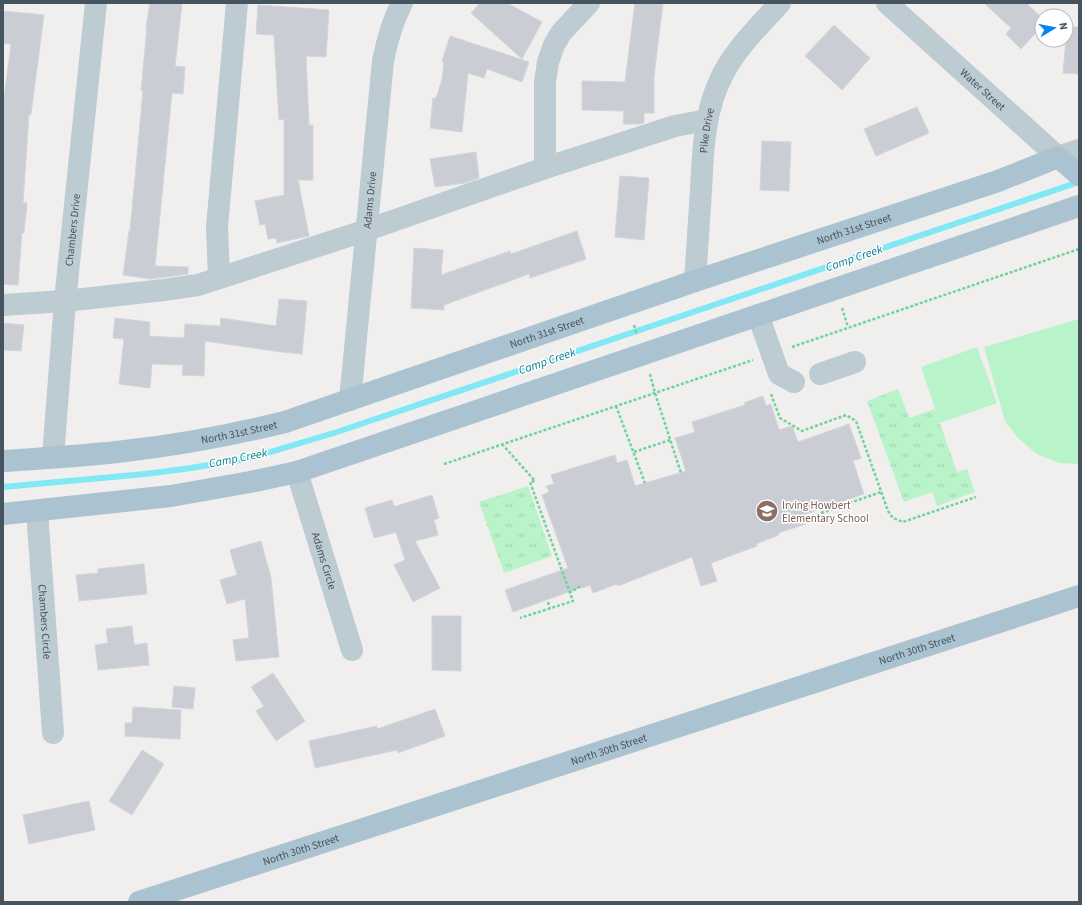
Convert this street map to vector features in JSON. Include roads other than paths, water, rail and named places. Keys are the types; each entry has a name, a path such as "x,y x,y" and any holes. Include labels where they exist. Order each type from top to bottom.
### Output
{"main road":[{"name":"Water Street","path":"1058,157 1079,175"},
{"name":"North 31st Street","path":"3,461 125,451 214,437 284,422 695,281 998,181 1058,157"},
{"path":"3,514 171,496 297,472 1079,206"},
{"name":"North 30th Street","path":"139,902 1079,596"}],"street":[{"name":"Chambers Drive","path":"53,457 66,301 96,3"},
{"path":"220,278 218,227 237,3"},
{"name":"Adams Drive","path":"350,400 383,61 388,36 402,3"},
{"path":"545,168 545,82 548,62 554,45 561,33 589,3"},
{"name":"Pike Drive","path":"695,281 704,140 714,92 740,48 780,3"},
{"name":"Water Street","path":"887,3 1058,157"},
{"path":"3,305 66,301 198,285 367,230 545,168 675,126 708,120"},
{"name":"North 31st Street","path":"1058,157 1079,150"},
{"path":"758,315 779,374 794,382"},
{"path":"820,374 855,362"},
{"name":"Adams Circle","path":"297,472 352,650"},
{"name":"Chambers Circle","path":"37,511 52,733"}],"waterway":[{"name":"Camp Creek","path":"3,487 145,474 250,458 337,432 1079,182"}],"place":[{"name":"Irving Howbert Elementary School","path":"767,511"}]}
